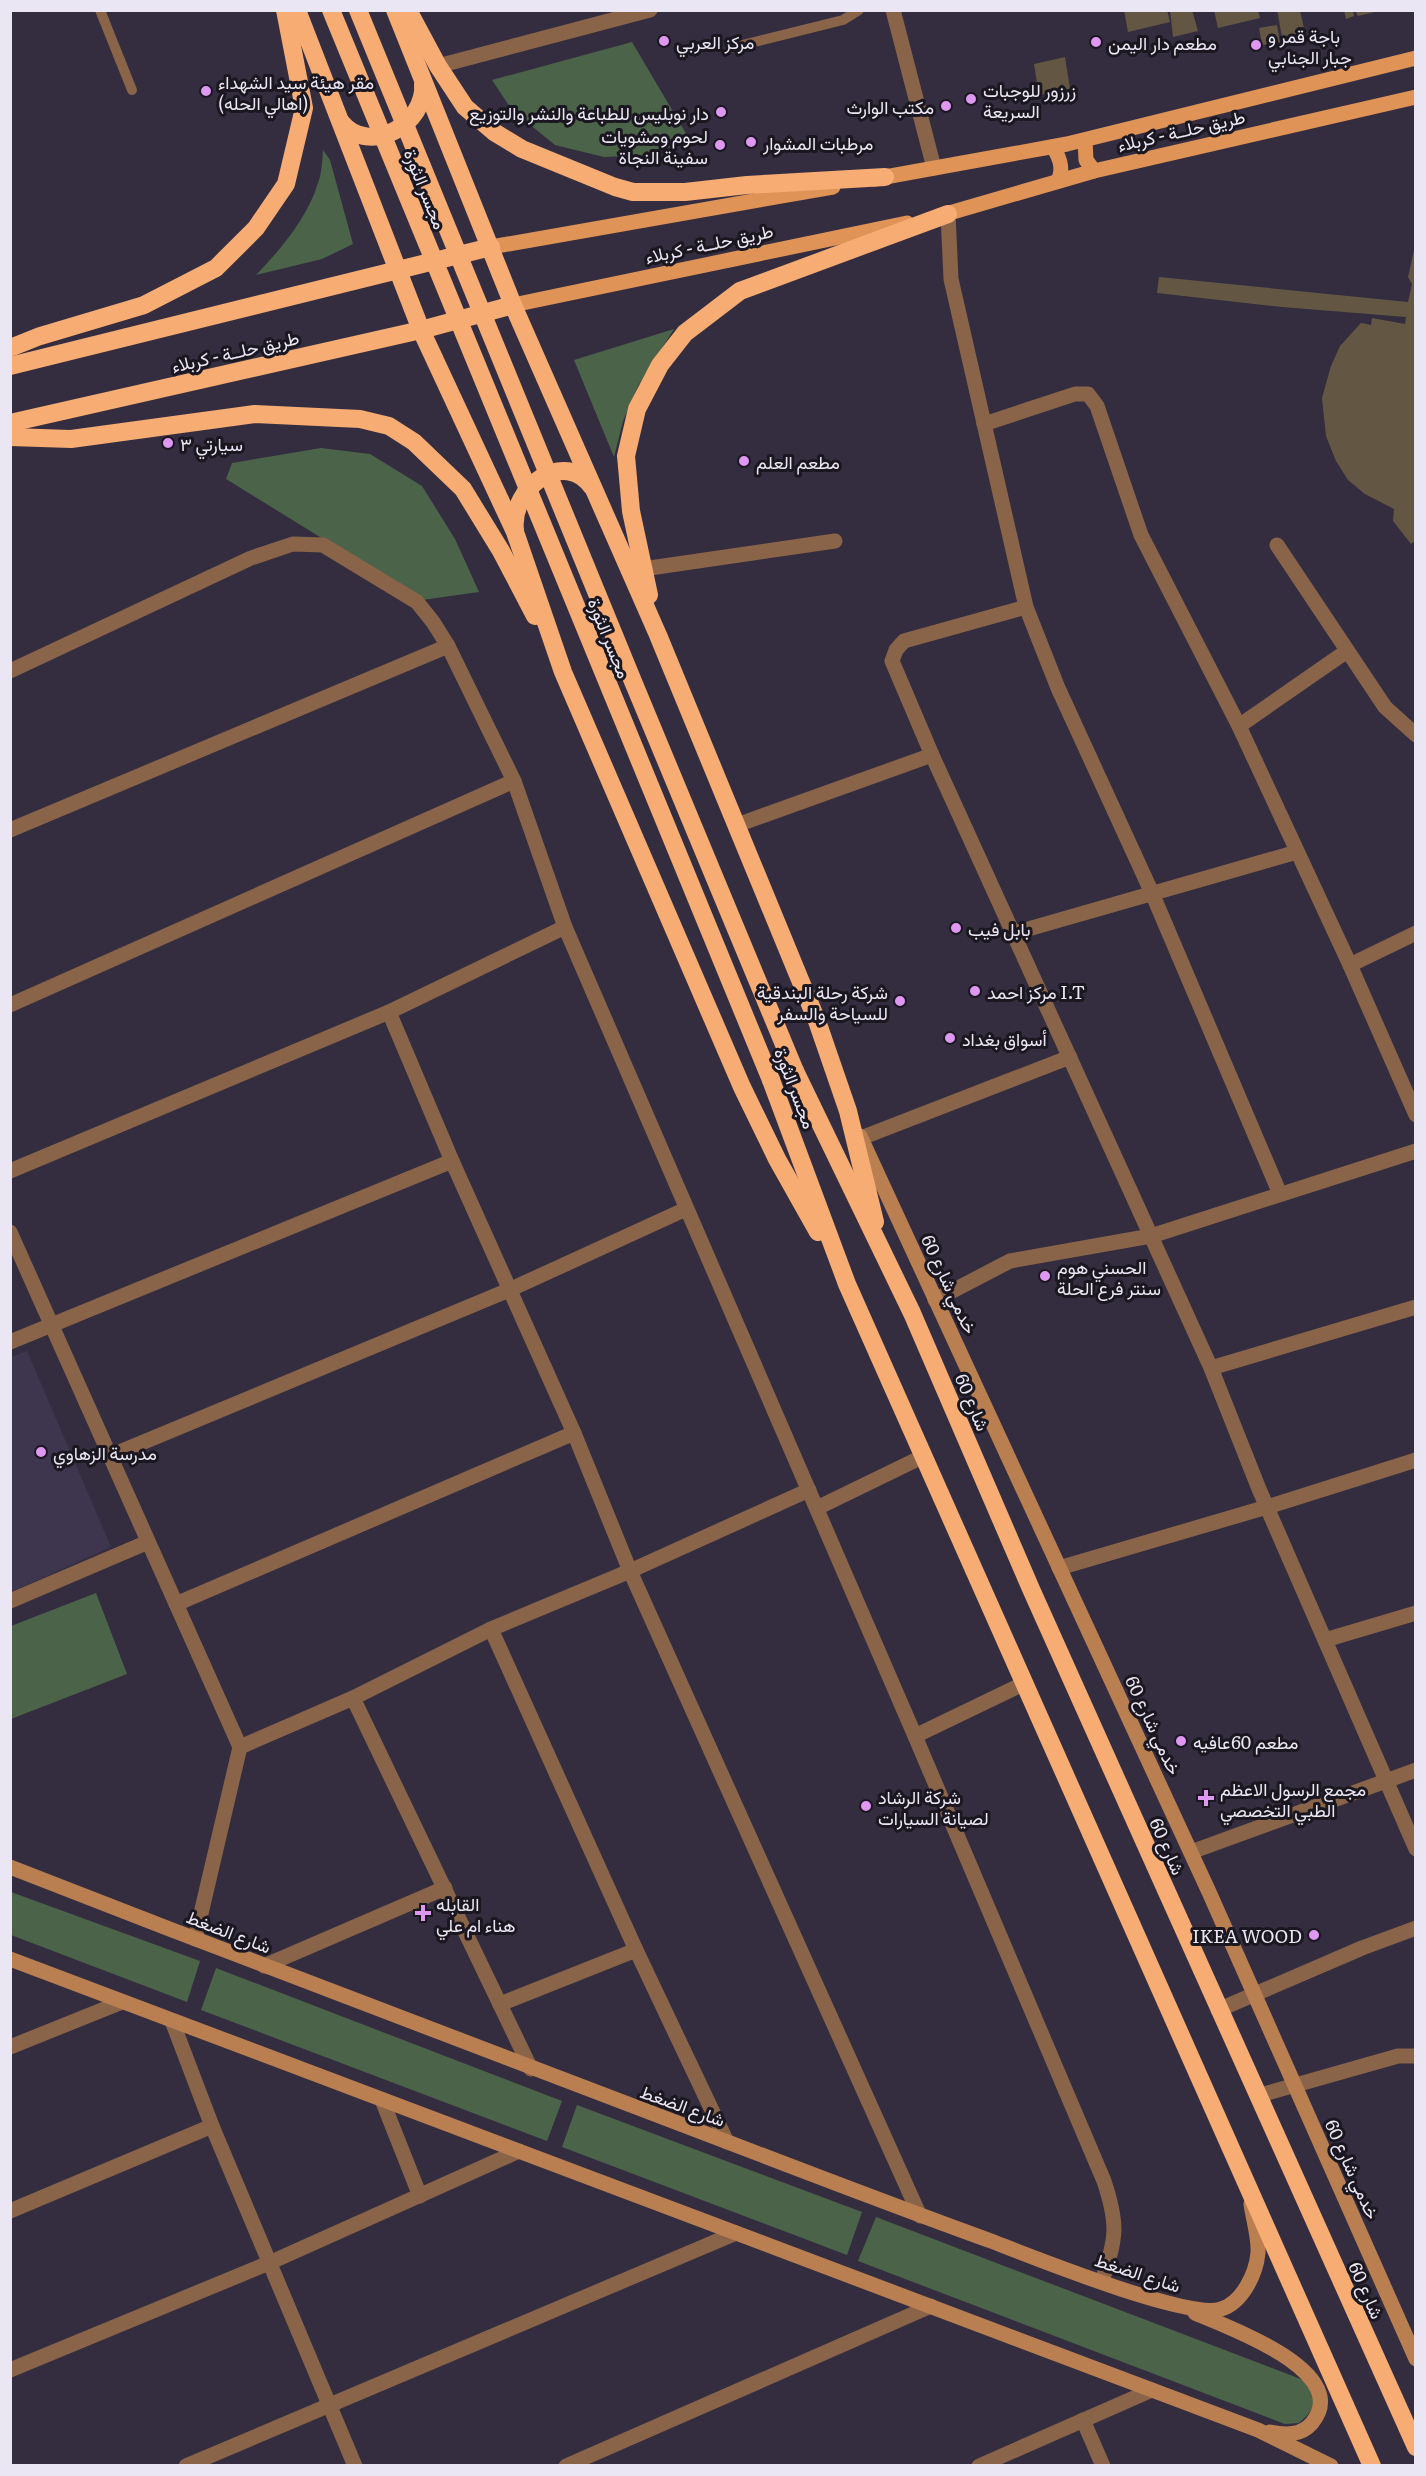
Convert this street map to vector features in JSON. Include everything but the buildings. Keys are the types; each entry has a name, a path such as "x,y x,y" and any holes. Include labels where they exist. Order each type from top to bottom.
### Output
{"highway":[{"path":"10,348 40,336 144,305 216,268 256,228 286,184 304,108 285,10"},
{"path":"297,10 421,330 515,532 563,672"},
{"name":"مجسر الثورة","path":"331,10 771,1080 847,1284"},
{"name":"مجسر الثورة","path":"358,10 636,690 795,1071 886,1262"},
{"path":"395,10 430,70 465,107 494,132 522,149 624,190 685,192 747,185 885,177"},
{"path":"408,10 513,305 658,635 818,1021 848,1111 886,1262"},
{"path":"340,121 348,130 361,137 385,134 397,129 417,112 430,70"},
{"path":"658,635 631,511 626,456 637,409 660,365 685,333 741,291 948,214"},
{"name":"طريق حلــة - كربلاء","path":"10,366 491,247"},
{"name":"طريق حلــة - كربلاء","path":"10,423 421,330 513,305"},
{"path":"10,437 71,439 255,414 360,419 389,426 414,442 463,489 501,551 563,672 742,1087 777,1159 847,1284 1372,2466"},
{"path":"515,532 514,522 519,501 524,492 540,478 560,472 582,476 597,496"},
{"name":"شارع 60","path":"886,1262 912,1313 1030,1589 1416,2447"}],"main road":[{"name":"طريق حلــة - كربلاء","path":"491,247 1053,147 1416,58"},
{"name":"طريق حلــة - كربلاء","path":"513,305 948,214 1094,171 1416,97"},
{"path":"1086,140 1084,154 1094,171"},
{"path":"1053,147 1061,163 1058,181"}],"street":[{"path":"430,70 650,10"},
{"path":"893,10 934,168"},
{"path":"948,214 951,279 1026,607 1058,688 1152,893 1280,1194"},
{"path":"984,424 1075,394 1088,394 1097,406 1142,535 1239,726 1411,1093 1416,1115"},
{"path":"643,569 835,541"},
{"path":"10,671 251,558 293,544 323,545 417,602 434,622 514,781 565,927 817,1508 1104,2181 1114,2210 1115,2235 1102,2281"},
{"path":"1277,545 1385,707 1416,735"},
{"path":"1026,607 904,642 896,650 892,661 932,755 1211,1368 1267,1507 1416,1849"},
{"path":"10,830 448,646"},
{"path":"1239,726 1347,651"},
{"path":"736,825 932,755"},
{"path":"10,1005 514,781"},
{"path":"1014,933 1297,852"},
{"path":"10,1171 388,1011 565,927"},
{"path":"1350,965 1416,933"},
{"path":"388,1011 452,1161 574,1433 630,1571 920,2216"},
{"path":"861,1138 1070,1058"},
{"name":"خدمي شارع 60","path":"848,1111 1191,1852 1416,2359"},
{"path":"935,1300 1010,1260 1151,1236 1416,1151"},
{"path":"10,1342 452,1161"},
{"path":"110,1456 509,1290 686,1209"},
{"path":"10,1232 240,1747 195,1940"},
{"path":"1211,1368 1416,1307"},
{"path":"176,1604 574,1433"},
{"path":"817,1508 924,1456"},
{"path":"1059,1568 1267,1507 1416,1460"},
{"path":"240,1747 353,1698 491,1629 630,1571 809,1490"},
{"path":"10,1601 148,1542"},
{"path":"1325,1640 1416,1613"},
{"path":"491,1629 636,1950 727,2142"},
{"path":"915,1736 1025,1683"},
{"path":"353,1698 531,2069"},
{"path":"1191,1852 1416,1770"},
{"name":"شارع الضغط","path":"10,1867 531,2069 920,2216 1173,2304 1204,2310 1221,2309 1238,2299 1253,2276 1258,2252 1249,2189"},
{"path":"264,1966 445,1888"},
{"path":"1218,2010 1362,1948 1416,1928"},
{"path":"500,2004 636,1950"},
{"path":"10,1959 1258,2430 1331,2466"},
{"path":"10,2047 122,2002"},
{"path":"172,2020 212,2126 355,2466"},
{"path":"1257,2096 1398,2056 1416,2056"},
{"path":"382,2100 420,2196"},
{"path":"10,2211 212,2126"},
{"path":"10,2370 269,2263 519,2151"},
{"path":"189,2465 736,2233"},
{"path":"1173,2304 1275,2350 1312,2378 1321,2392 1322,2404 1319,2414 1309,2426 1297,2433 1284,2435 1258,2430"},
{"path":"566,2466 931,2306"},
{"path":"979,2466 1152,2390"},
{"path":"1083,2420 1103,2466"}],"lane":[{"path":"99,10 132,90"},
{"path":"730,48 843,20 859,10"}],"shaded area":[{"name":"مدرسة الزهاوي","path":"27,1351 111,1547 11,1592 11,1357"}],"green space":[{"path":"632,42 691,142 646,155 604,157 555,145 512,110 492,80"},
{"path":"323,150 330,160 353,244 322,259 256,275 284,243 308,208 319,179"},
{"path":"674,329 638,386 623,421 614,457 574,360"},
{"path":"321,448 370,454 422,486 455,539 479,592 422,600 226,479 232,463"},
{"path":"96,1593 127,1674 11,1719 11,1626"},
{"path":"11,1892 200,1961 187,2002 11,1935"},
{"path":"216,1968 562,2101 547,2141 201,2010"},
{"path":"577,2105 862,2212 847,2255 562,2147"},
{"path":"876,2217 1306,2381 1312,2394 1312,2408 1299,2423 1285,2424 858,2261"}],"place":[{"name":"مركز العربي","path":"664,41"},
{"name":"مطعم دار اليمن","path":"1096,42"},
{"name":"باجة قمر و جبار الجنابي","path":"1256,45"},
{"name":"مقر هيئة سيد الشهداء (اهالي الحله)","path":"206,91"},
{"name":"زرزور للوجبات السريعة","path":"971,99"},
{"name":"مكتب الوارث","path":"946,106"},
{"name":"دار نوبليس للطباعة والنشر والتوزيع","path":"721,112"},
{"name":"مرطبات المشوار","path":"751,142"},
{"name":"لحوم ومشويات سفينة النجاة","path":"720,145"},
{"name":"سيارتي ٣","path":"168,443"},
{"name":"مطعم العلم","path":"744,461"},
{"name":"بابل فيب","path":"956,928"},
{"name":"مركز احمد I.T","path":"975,991"},
{"name":"شركة رحلة البندقية للسياحة والسفر","path":"900,1001"},
{"name":"أسواق بغداد","path":"950,1038"},
{"name":"الحسني هوم سنتر فرع الحلة","path":"1045,1276"},
{"name":"مدرسة الزهاوي","path":"41,1452"},
{"name":"مطعم 60عافيه","path":"1181,1741"},
{"name":"مجمع الرسول الاعظم الطبي التخصصي","path":"1206,1798"},
{"name":"شركة الرشاد لصيانة السيارات","path":"866,1806"},
{"name":"القابله هناء ام علي","path":"423,1913"},
{"name":"IKEA WOOD","path":"1314,1935"}]}
